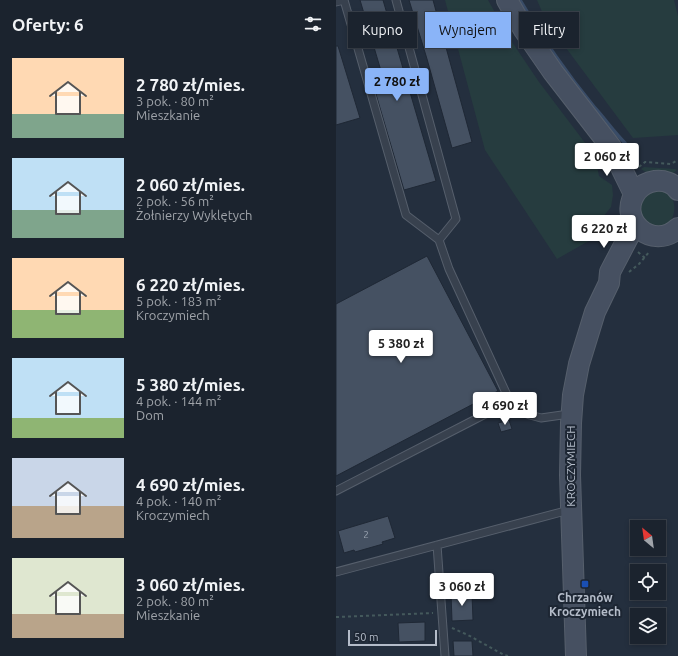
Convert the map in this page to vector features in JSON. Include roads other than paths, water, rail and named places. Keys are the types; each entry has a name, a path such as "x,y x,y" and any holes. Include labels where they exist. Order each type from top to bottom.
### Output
{"main road":[{"path":"507,0 524,30 553,72 611,148 634,194"},
{"path":"611,148 626,158 644,177 652,182"},
{"path":"678,190 667,182 657,181 645,184 634,194 630,208 634,222 653,242 660,236 669,234 678,228"},
{"name":"KROCZYMIECH","path":"609,283 610,272 632,230 634,222"},
{"name":"KROCZYMIECH","path":"576,656 570,475 573,395 585,342 595,312 609,283 644,240 653,242"}],"lane":[{"path":"336,2 344,0 406,215 439,240 449,269 513,408"},
{"path":"396,0 456,219 439,240"},
{"path":"336,491 501,406 513,408 530,416 541,418 572,414"},
{"path":"336,572 571,510"},
{"path":"437,545 445,656"}],"waterway":[{"path":"520,0 565,69 595,108 625,143"}],"place":[{"name":"Chrzanów Kroczymiech","path":"585,584"}]}
